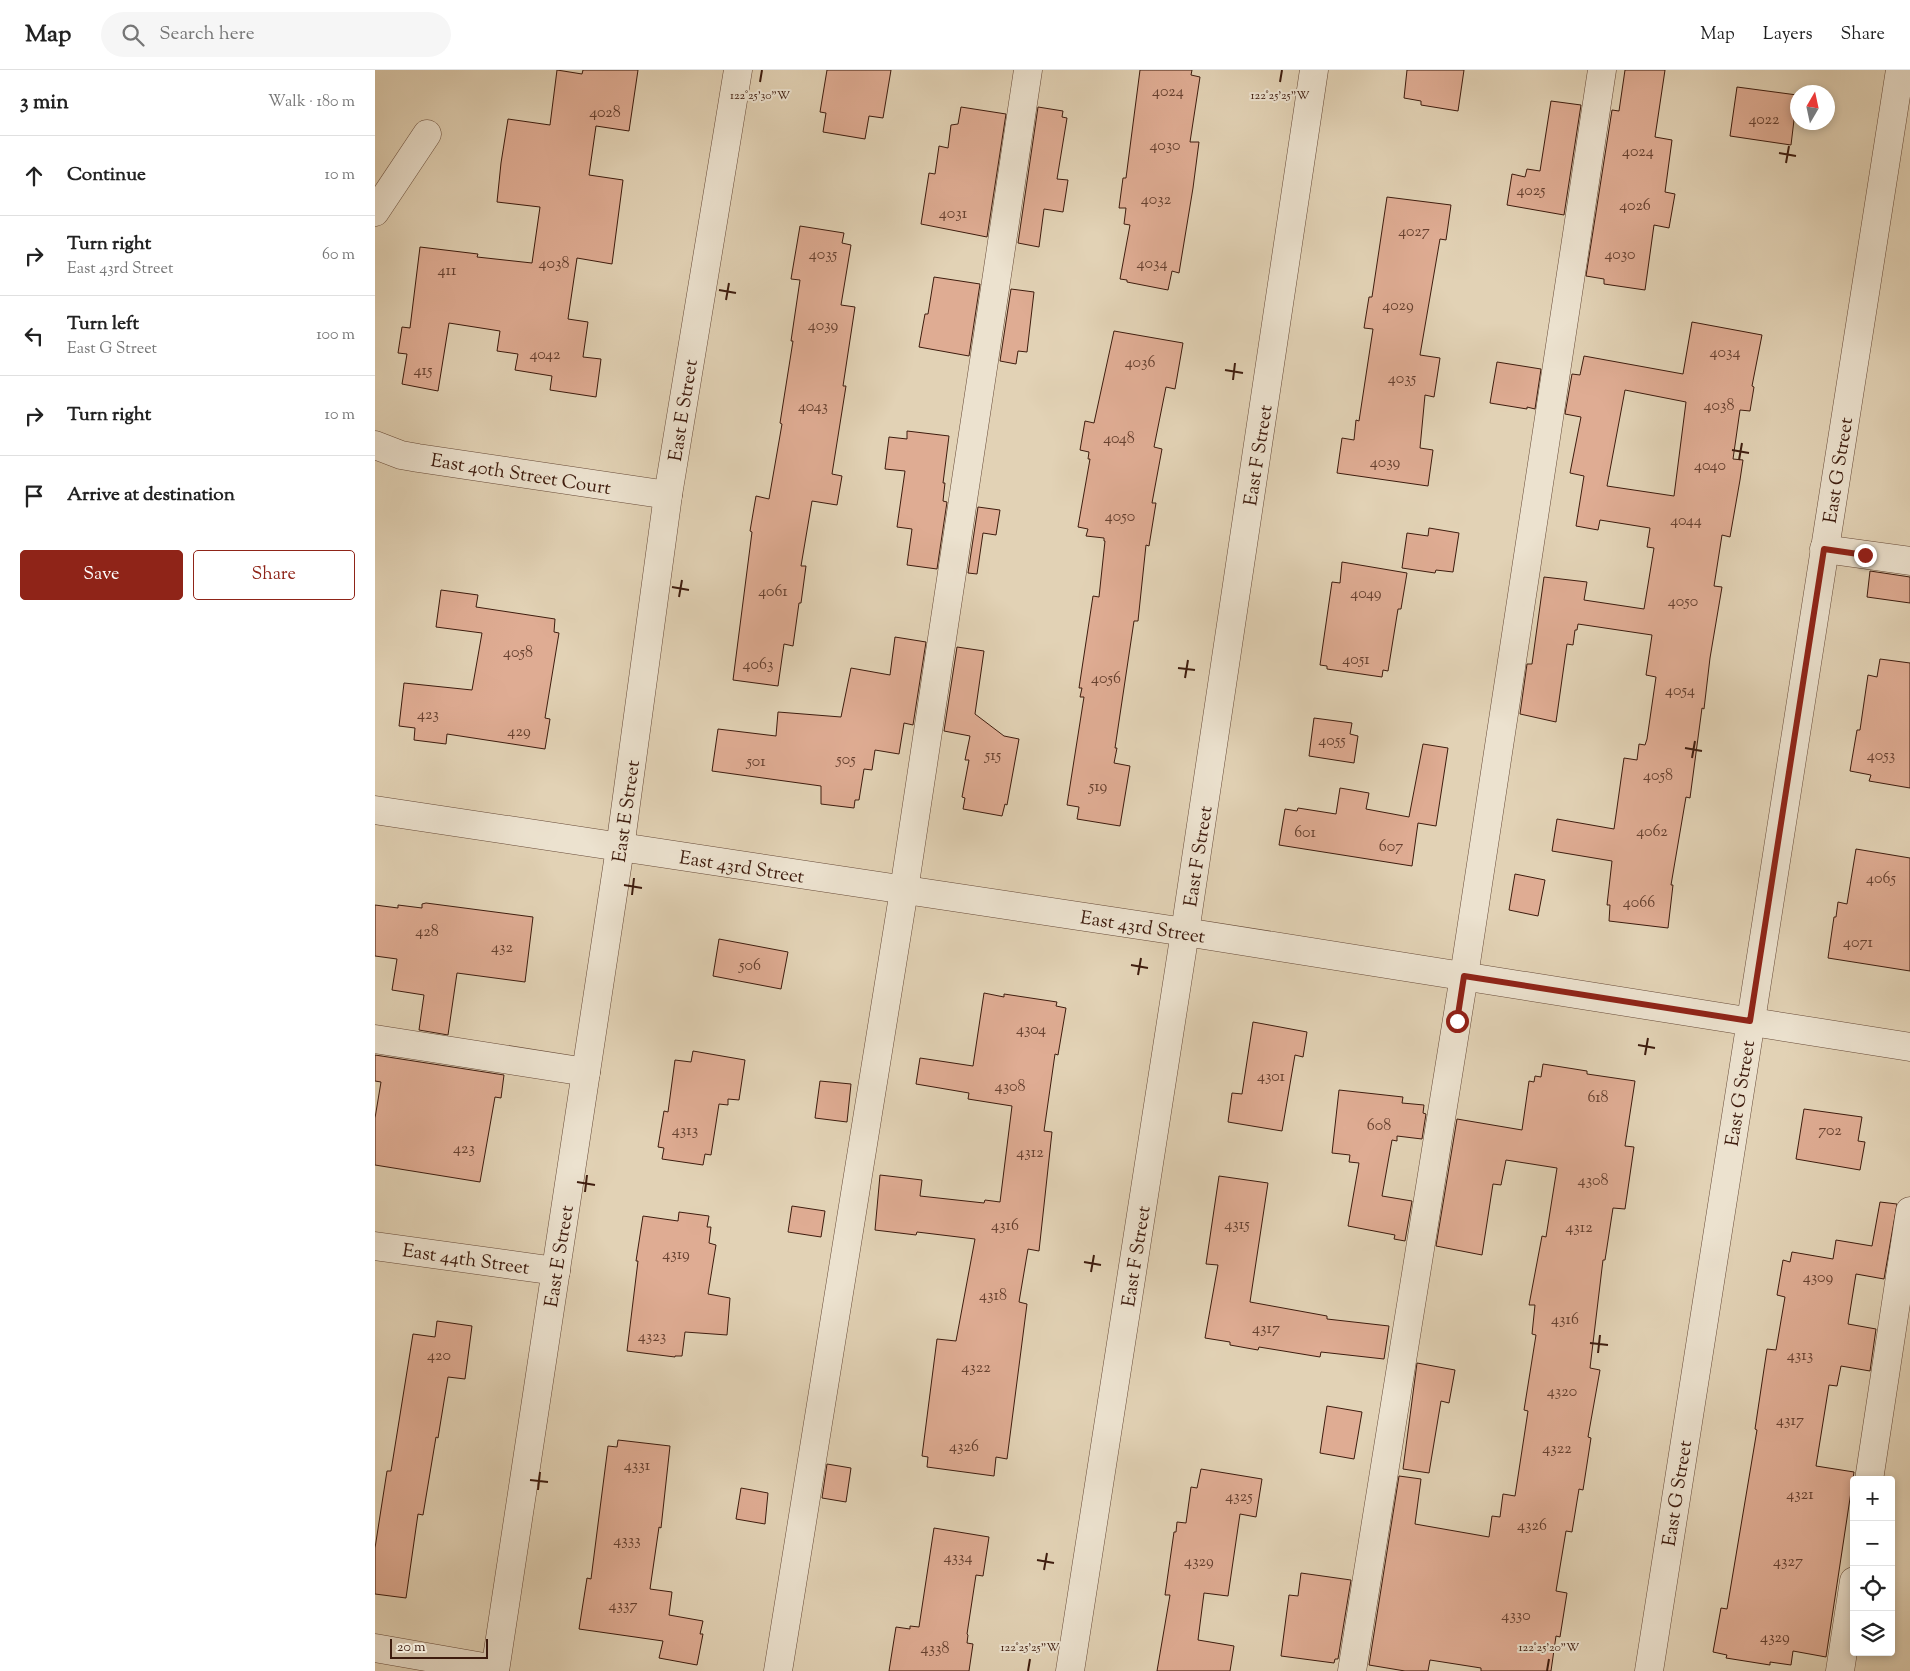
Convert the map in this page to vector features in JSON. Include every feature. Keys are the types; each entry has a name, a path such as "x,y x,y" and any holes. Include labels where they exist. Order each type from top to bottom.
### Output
{"street":[{"name":"East E Street","path":"495,1670 620,848 669,495 738,70"},
{"path":"778,1671 904,890 1028,70"},
{"name":"East F Street","path":"1070,1671 1185,932 1314,70"},
{"path":"1352,1671 1464,976 1602,70"},
{"name":"East G Street","path":"1649,1671 1900,70"},
{"path":"375,212 427,134"},
{"name":"East 40th Street Court","path":"375,445 418,458 669,495"},
{"path":"1824,549 1910,561"},
{"name":"East 43rd Street","path":"375,810 1185,932 1910,1047"},
{"path":"375,1039 586,1072"},
{"path":"1870,1476 1910,1211"},
{"name":"East 44th Street","path":"375,1246 556,1271"},
{"path":"1840,1671 1850,1607"},
{"path":"375,1648 495,1670"}],"building":[{"path":"557,70 582,74 583,70 638,70 629,131 596,126 589,175 623,180 612,264 577,258 568,319 588,322 583,357 601,359 596,397 550,390 552,376 515,370 518,354 497,351 500,331 449,323 438,391 402,384 407,354 398,353 402,327 410,328 420,247 478,254 477,257 532,263 540,207 497,202 501,163 508,119 550,125"},
{"path":"827,70 891,70 883,118 869,116 865,139 823,132 826,113 820,112"},
{"path":"1140,70 1192,70 1191,75 1200,77 1190,142 1199,142 1193,188 1179,273 1172,271 1168,290 1120,279 1130,225 1124,224 1126,208 1119,208 1123,178 1126,178"},
{"path":"1407,70 1464,70 1458,111 1421,105 1421,101 1404,98"},
{"path":"1625,70 1665,70 1655,137 1672,140 1665,192 1675,194 1669,228 1654,225 1645,290 1604,284 1604,279 1586,276 1612,110 1619,111"},
{"path":"1737,87 1790,94 1790,130 1793,130 1791,145 1730,136"},
{"path":"1551,101 1581,105 1564,215 1507,205 1512,174 1525,177 1527,169 1540,171"},
{"path":"961,107 1006,114 987,237 921,224 929,173 935,174 939,146 948,148 951,125 958,124"},
{"path":"1038,107 1063,111 1062,117 1067,118 1057,179 1068,180 1063,212 1044,209 1039,247 1018,243"},
{"path":"1387,197 1451,205 1446,240 1440,239 1420,355 1440,358 1434,397 1425,395 1420,448 1433,450 1428,486 1337,473 1342,438 1354,440 1356,420 1359,421 1373,329 1364,328 1369,297 1372,297"},
{"path":"800,226 844,233 842,243 851,245 841,305 855,307 843,386 846,386 832,474 842,476 837,505 812,501 801,566 806,566 801,603 799,603 793,646 784,644 778,686 733,680 752,532 750,531 756,496 769,499 782,424 780,423 793,341 791,341 800,280 791,279"},
{"path":"934,277 980,284 969,356 919,347 925,314 928,314"},
{"path":"1011,289 1034,292 1027,352 1018,351 1016,364 1000,361"},
{"path":"1692,322 1762,335 1752,386 1754,387 1750,411 1740,410 1733,459 1743,460 1730,537 1722,535 1714,586 1722,587 1710,658 1704,709 1702,708 1690,798 1686,797 1671,885 1673,885 1668,928 1609,921 1610,905 1607,905 1612,861 1552,851 1557,819 1614,829 1624,758 1637,760 1639,744 1645,745 1647,739 1656,677 1646,675 1652,635 1578,624 1577,630 1575,630 1573,645 1567,644 1556,722 1520,714 1527,664 1532,664 1544,577 1587,582 1584,600 1644,609 1654,548 1647,547 1650,528 1600,520 1598,530 1576,526 1584,476 1570,473 1581,417 1565,414 1572,374 1580,375 1584,356 1683,374","holes":["1625,390 1686,402 1674,496 1607,486"]},
{"path":"1114,331 1183,343 1175,389 1166,387 1154,447 1162,449 1152,503 1156,503 1149,546 1146,545 1138,621 1134,621 1115,748 1117,748 1114,763 1130,766 1120,826 1077,819 1079,807 1067,805 1084,697 1080,697 1082,688 1079,688 1093,596 1099,597 1105,541 1104,538 1086,536 1088,529 1078,527 1090,459 1088,459 1089,452 1080,450 1085,421 1094,423"},
{"path":"1497,362 1541,369 1535,409 1490,403"},
{"path":"907,431 949,436 943,483 945,483 943,501 947,502 937,569 907,565 912,529 897,527 905,471 885,469 889,437 907,439"},
{"path":"978,507 1000,510 996,535 983,533 977,574 968,573"},
{"path":"1429,528 1459,533 1453,572 1436,570 1435,573 1402,568 1407,533 1428,536"},
{"path":"1342,562 1407,573 1401,609 1398,609 1388,671 1383,670 1382,677 1327,669 1327,666 1320,665 1332,582 1340,583"},
{"path":"1870,571 1910,577 1910,603 1867,597"},
{"path":"441,590 478,595 476,607 555,619 554,632 559,633 545,718 550,719 545,749 447,734 446,744 414,740 415,728 399,726 404,683 472,690 482,633 436,627"},
{"path":"895,637 926,642 913,725 904,723 899,754 875,750 872,770 864,769 859,800 855,800 854,808 821,804 821,786 712,771 718,729 776,736 778,712 841,717 851,668 890,675"},
{"path":"957,647 984,651 975,714 1004,736 1019,739 1007,805 1005,804 1002,816 963,809 965,798 962,797 969,760 965,760 970,736 944,731"},
{"path":"1880,659 1910,663 1910,788 1869,781 1871,775 1850,771 1857,730 1860,730 1868,675 1877,677"},
{"path":"1314,718 1352,723 1350,734 1358,736 1354,763 1309,756"},
{"path":"1423,744 1448,748 1436,826 1418,823 1412,866 1279,845 1285,809 1297,811 1298,808 1336,814 1340,788 1369,793 1366,809 1409,817"},
{"path":"1856,849 1910,858 1910,971 1828,958 1838,902 1847,904"},
{"path":"1515,874 1545,880 1538,916 1509,910"},
{"path":"422,904 533,917 525,982 457,973 448,1035 419,1030 424,995 392,990 397,959 375,956 375,905 398,908 398,905 422,908"},
{"path":"719,939 788,952 781,989 713,976"},
{"path":"984,993 1004,997 1004,994 1057,1002 1056,1006 1066,1008 1058,1055 1055,1054 1044,1131 1052,1132 1039,1251 1028,1249 1019,1302 1027,1304 1007,1459 996,1457 994,1476 927,1467 928,1457 922,1456 937,1339 956,1341 975,1239 917,1232 916,1235 875,1230 880,1175 922,1180 920,1196 984,1203 985,1200 1000,1202 1012,1106 968,1099 969,1093 916,1084 920,1058 973,1066"},
{"path":"1253,1022 1307,1032 1303,1057 1295,1055 1282,1131 1228,1122 1232,1093 1242,1094"},
{"path":"693,1051 745,1060 739,1100 728,1099 728,1105 719,1104 711,1155 705,1154 703,1165 662,1159 664,1148 658,1147 664,1111 668,1112 675,1060 691,1062"},
{"path":"375,1055 504,1075 501,1098 495,1097 480,1182 375,1165 375,1118 381,1082 375,1081"},
{"path":"1543,1064 1587,1071 1587,1074 1635,1081 1625,1146 1634,1147 1625,1209 1613,1208 1605,1260 1603,1260 1590,1368 1600,1370 1588,1437 1591,1438 1583,1490 1579,1489 1572,1532 1566,1531 1556,1591 1567,1593 1560,1637 1556,1636 1551,1671 1481,1671 1481,1668 1430,1660 1428,1671 1405,1671 1369,1665 1399,1476 1421,1479 1415,1524 1489,1537 1492,1516 1500,1517 1503,1494 1515,1496 1528,1411 1524,1410 1536,1335 1532,1334 1535,1305 1529,1305 1542,1236 1546,1237 1557,1168 1506,1160 1501,1185 1493,1184 1482,1255 1436,1246 1457,1119 1522,1130 1529,1081 1534,1082 1535,1076 1541,1077"},
{"path":"820,1081 851,1084 847,1122 815,1118"},
{"path":"1339,1090 1403,1097 1402,1103 1424,1105 1423,1113 1426,1114 1422,1139 1397,1136 1397,1141 1392,1140 1382,1196 1412,1201 1405,1241 1394,1239 1395,1235 1348,1226 1359,1163 1349,1162 1350,1155 1332,1153"},
{"path":"1804,1109 1862,1117 1858,1141 1865,1142 1860,1170 1796,1159"},
{"path":"1219,1176 1268,1183 1250,1302 1327,1316 1327,1319 1389,1326 1384,1359 1321,1352 1320,1357 1259,1347 1258,1350 1230,1345 1230,1342 1205,1338 1218,1265 1206,1264"},
{"path":"1880,1202 1897,1204 1884,1279 1856,1274 1848,1324 1876,1329 1870,1371 1841,1366 1837,1386 1829,1385 1816,1466 1854,1472 1853,1476 1850,1476 1850,1498 1826,1657 1793,1651 1791,1665 1770,1662 1770,1665 1726,1658 1727,1655 1713,1652 1721,1608 1727,1609 1757,1430 1755,1429 1767,1349 1776,1350 1785,1297 1777,1295 1783,1260 1790,1262 1792,1252 1833,1259 1836,1240 1872,1246"},
{"path":"792,1206 825,1211 821,1237 788,1232"},
{"path":"679,1212 709,1216 707,1227 711,1227 709,1243 716,1245 708,1294 730,1298 727,1335 685,1332 682,1356 675,1357 627,1351 638,1261 636,1261 643,1216 678,1221"},
{"path":"437,1321 472,1326 465,1379 448,1377 423,1515 418,1514 406,1598 375,1594 375,1548 387,1471 391,1471 413,1334 435,1337"},
{"path":"1417,1363 1455,1370 1449,1403 1441,1401 1429,1473 1403,1469"},
{"path":"1327,1406 1362,1412 1354,1459 1320,1453"},
{"path":"618,1440 670,1446 661,1528 659,1527 650,1589 672,1592 669,1615 703,1621 700,1634 703,1634 697,1665 659,1658 663,1641 579,1629 587,1578 591,1579 608,1446 617,1447"},
{"path":"827,1464 851,1468 846,1502 822,1498"},
{"path":"1201,1469 1262,1479 1256,1517 1240,1514 1228,1596 1204,1593 1198,1640 1234,1646 1230,1671 1157,1671 1170,1595 1165,1595 1174,1532 1176,1532 1177,1522 1186,1523 1191,1487 1197,1488"},
{"path":"741,1488 768,1493 765,1524 736,1519"},
{"path":"934,1528 989,1537 983,1576 976,1575 967,1634 967,1643 973,1644 969,1671 889,1671 896,1627 910,1629 910,1626 919,1627"},
{"path":"1301,1573 1351,1580 1338,1659 1335,1659 1334,1663 1281,1656 1289,1595 1298,1596"}],"route":[{"path":"1457,1021 1464,976 1750,1021 1824,549 1865,555"}]}
